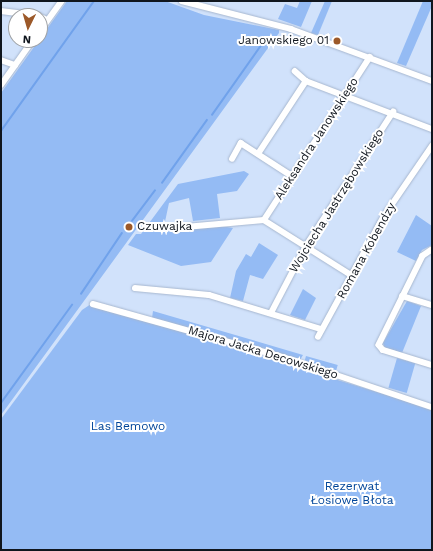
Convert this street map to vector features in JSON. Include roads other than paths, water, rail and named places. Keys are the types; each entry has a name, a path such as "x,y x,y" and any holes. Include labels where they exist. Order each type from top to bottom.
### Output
{"street":[{"path":"48,19 62,1"},
{"path":"182,1 275,24 370,57 432,81"},
{"path":"1,85 27,48"},
{"name":"Aleksandra Janowskiego","path":"264,220 370,57"},
{"path":"1,60 15,65"},
{"path":"295,71 306,81 393,112 432,129"},
{"path":"258,154 306,81"},
{"name":"Wojciecha Jastrzębowskiego","path":"271,313 306,246 393,112"},
{"path":"232,159 241,143 292,176"},
{"name":"Romana Kobendzy","path":"318,337 321,329 353,276 384,216 432,146"},
{"path":"174,228 264,220 353,276"},
{"path":"432,250 423,256 379,341 380,348 432,365"},
{"path":"135,288 206,294 321,329"},
{"path":"402,296 432,305"},
{"name":"Majora Jacka Decowskiego","path":"93,304 284,357 432,407"}],"waterway":[{"path":"1,131 94,1"},
{"path":"212,115 267,37"},
{"path":"162,183 207,120"},
{"path":"132,221 155,191"},
{"path":"81,294 122,233"},
{"path":"1,403 72,305"}],"place":[{"name":"Janowskiego 01","path":"337,41"},
{"name":"Czuwajka","path":"129,227"}],"park label":[{"name":"Las Bemowo","path":"128,427"},
{"name":"Rezerwat Łosiowe Błota","path":"352,494"}]}
